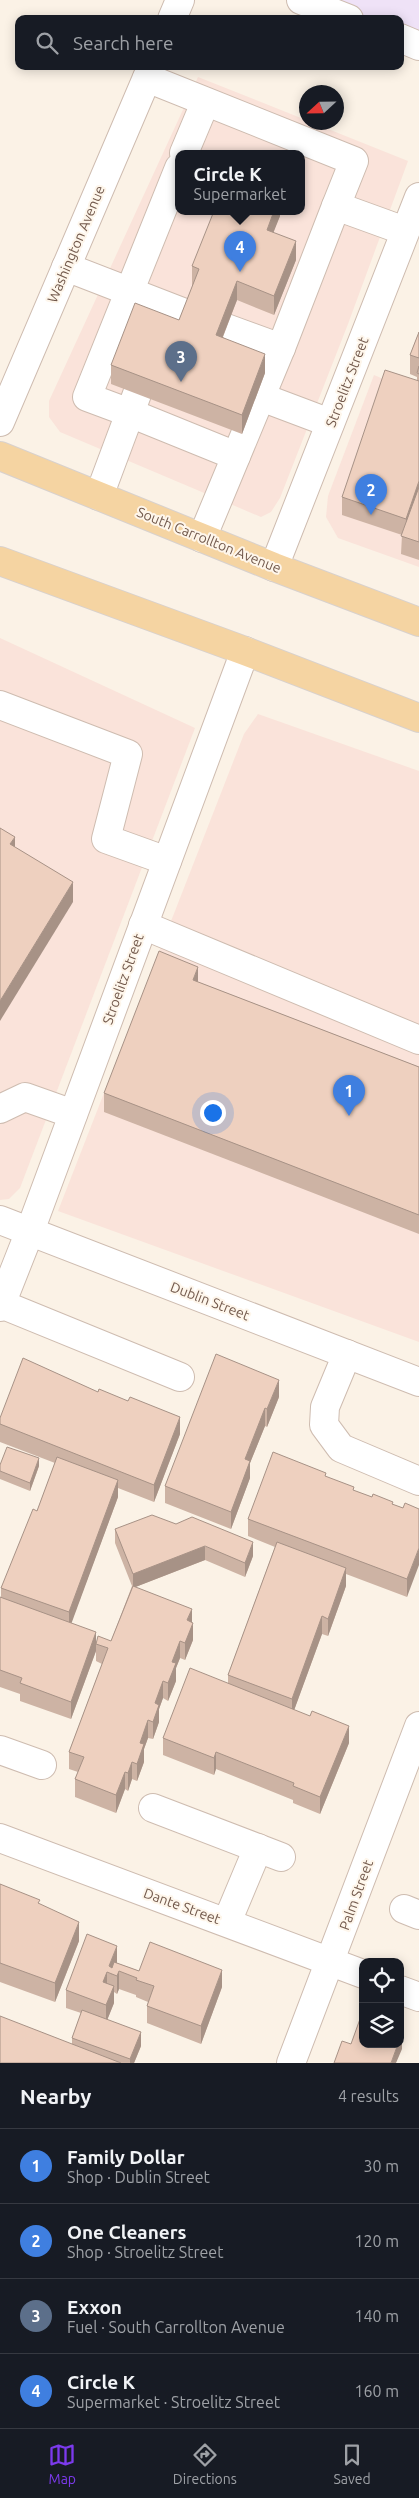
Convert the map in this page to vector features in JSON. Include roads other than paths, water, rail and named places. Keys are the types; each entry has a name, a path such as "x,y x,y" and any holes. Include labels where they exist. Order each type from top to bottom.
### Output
{"main road":[{"name":"South Carrollton Avenue","path":"0,456 274,567 419,622"},
{"path":"0,561 245,651 419,718"}],"street":[{"path":"174,15 180,0"},
{"path":"301,0 339,15"},
{"path":"404,40 419,46"},
{"path":"150,72 204,103 354,161 281,348 202,538"},
{"name":"Washington Avenue","path":"0,422 150,72"},
{"path":"185,150 204,103"},
{"path":"175,178 87,397 158,413 211,434 236,456"},
{"name":"Stroelitz Street","path":"274,567 418,200"},
{"path":"336,206 405,231"},
{"path":"66,267 180,311 161,333"},
{"path":"238,362 237,332 281,348"},
{"path":"261,397 330,423"},
{"path":"98,496 158,413"},
{"name":"Stroelitz Street","path":"1,1305 245,651"},
{"path":"0,705 128,754 106,839 167,861"},
{"path":"143,925 419,1040"},
{"path":"0,1109 24,1098 73,1114"},
{"name":"Dublin Street","path":"0,1220 419,1382"},
{"path":"1,1305 180,1377"},
{"path":"346,1354 325,1407 324,1425 341,1448 419,1481"},
{"name":"Palm Street","path":"291,2063 331,1962 419,1726"},
{"path":"0,1750 42,1765"},
{"path":"153,1808 270,1852 227,1922"},
{"name":"Dante Street","path":"0,1838 359,1972"},
{"path":"404,1991 419,1997"}],"place":[{"name":"Circle K","path":"240,272"},
{"name":"Exxon","path":"181,382"},
{"name":"One Cleaners","path":"371,515"},
{"name":"Family Dollar","path":"349,1116"}]}
